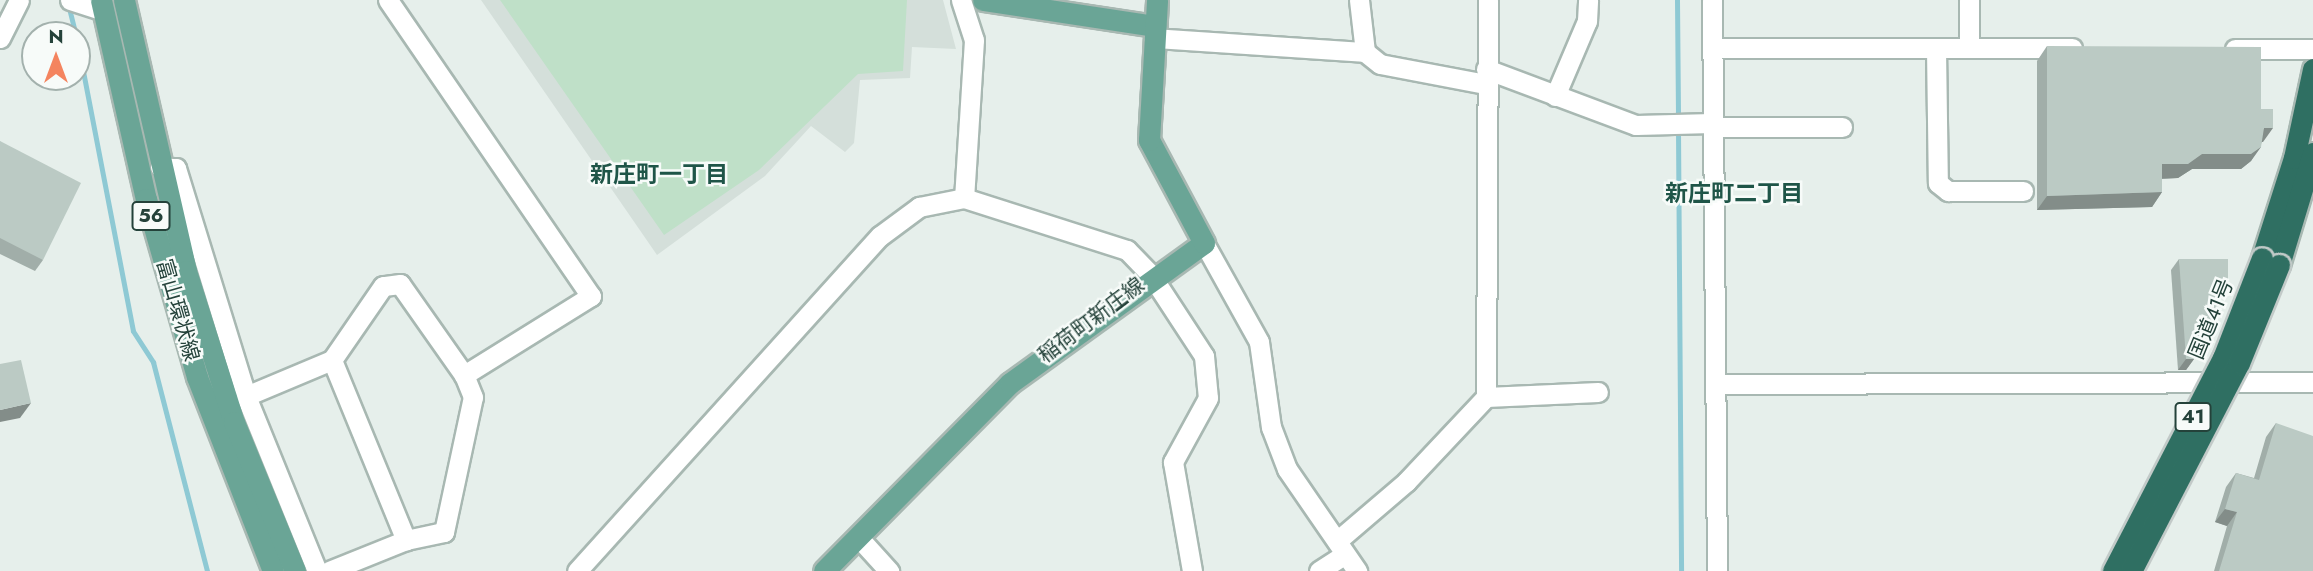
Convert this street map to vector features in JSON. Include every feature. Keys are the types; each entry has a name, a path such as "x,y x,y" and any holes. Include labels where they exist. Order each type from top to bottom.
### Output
{"highway":[{"name":"国道41号","path":"2113,571 2271,261 2313,69"},
{"name":"国道41号","path":"2131,571 2239,363 2271,261 2313,153"}],"main road":[{"name":"富山環状線","path":"124,0 160,167 225,426 295,571"},
{"path":"983,0 1154,32"},
{"path":"1157,0 1149,140 1204,243"},
{"name":"富山環状線","path":"102,6 146,200 273,571"},
{"name":"稲荷町新庄線","path":"824,571 1010,383 1152,275 1204,243"}],"street":[{"path":"0,38 19,0"},
{"path":"388,0 590,296 464,375"},
{"path":"961,0 974,40 964,198"},
{"path":"1359,0 1365,52"},
{"path":"1319,571 1486,397 1488,0"},
{"path":"1555,96 1587,21 1588,0"},
{"path":"1712,0 1717,571"},
{"path":"1969,0 1969,46"},
{"path":"74,1 102,6"},
{"path":"1154,32 1365,52 1380,64 1486,76 1555,96 1636,125 1842,127"},
{"path":"1712,48 2101,48"},
{"path":"1936,48 1938,183 1948,191 2023,191"},
{"path":"2209,49 2313,49"},
{"path":"160,167 176,168 246,396 317,571"},
{"path":"577,571 880,236 919,207 964,198 1127,250 1152,275 1204,356 1208,398 1173,462 1192,571"},
{"path":"1204,243 1259,342 1271,427 1287,469 1357,571"},
{"path":"246,396 332,360 383,286 400,284 464,375 473,397 444,532 406,540 329,571"},
{"path":"332,360 406,540"},
{"path":"1716,384 2313,382"},
{"path":"1486,397 1598,392"},
{"path":"859,538 890,571"}],"shaded area":[{"path":"481,0 943,0 956,49 912,47 910,78 860,80 854,143 845,152 811,126 765,176 657,255"}],"green space":[{"path":"500,0 907,0 903,71 858,74 759,170 664,235"}],"building":[{"path":"2047,46 2261,47 2261,109 2273,109 2273,128 2264,128 2261,147 2251,154 2202,154 2188,164 2162,164 2162,192 2047,196"},
{"path":"0,141 81,183 43,260 0,238"},
{"path":"2179,259 2228,259 2228,282 2194,359 2186,359"},
{"path":"21,360 31,403 0,410 0,364"},
{"path":"2276,423 2313,436 2313,571 2219,571 2237,512 2225,509 2236,473 2259,480"}],"waterway":[{"path":"1677,0 1678,120"},
{"path":"68,4 72,21"},
{"path":"87,91 133,331 153,362 207,571"},
{"path":"1678,130 1681,571"}],"district":[{"name":"新庄町一丁目","path":"659,174"},
{"name":"新庄町二丁目","path":"1734,193"}]}
